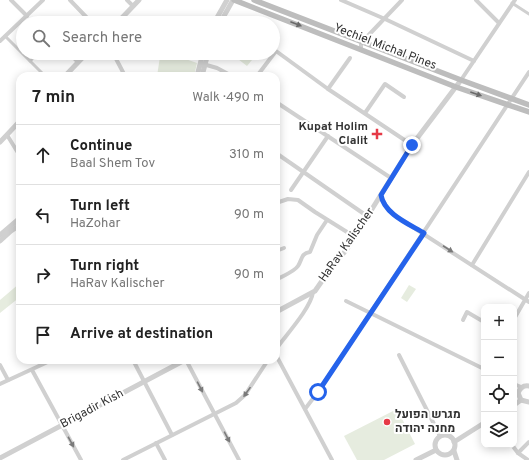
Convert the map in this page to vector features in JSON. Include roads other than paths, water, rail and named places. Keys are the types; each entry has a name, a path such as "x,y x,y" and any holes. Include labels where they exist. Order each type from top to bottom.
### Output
{"main road":[{"name":"Yechiel Michal Pines","path":"233,0 274,16"},
{"name":"Yechiel Michal Pines","path":"254,0 461,80 529,104"},
{"name":"Yechiel Michal Pines","path":"280,18 456,87 529,112"}],"street":[{"path":"11,0 27,16 43,0"},
{"path":"70,0 85,16"},
{"path":"127,0 133,6"},
{"path":"124,16 139,0"},
{"path":"223,0 223,6"},
{"path":"218,16 227,0"},
{"path":"224,16 233,0"},
{"path":"341,0 474,61"},
{"path":"361,50 360,45 362,42 402,0"},
{"path":"476,0 499,23"},
{"path":"461,80 513,2 529,14"},
{"path":"0,41 16,26"},
{"path":"5,36 16,47"},
{"path":"280,54 412,145"},
{"path":"328,88 350,58"},
{"path":"117,60 123,72"},
{"path":"202,72 203,60"},
{"path":"199,72 205,60"},
{"path":"261,72 270,60"},
{"path":"30,62 41,72"},
{"path":"69,72 78,62"},
{"path":"203,64 224,72"},
{"path":"305,409 318,392 424,233 529,72"},
{"name":"HaRav Kalischer","path":"314,291 331,268 348,249 412,145 461,80"},
{"path":"365,113 385,84 404,97"},
{"path":"280,105 391,178"},
{"path":"0,142 16,126"},
{"path":"7,135 16,150"},
{"path":"291,190 328,136"},
{"path":"280,156 367,216"},
{"path":"472,265 529,172"},
{"path":"381,195 382,200 389,210 527,301"},
{"path":"280,202 288,199 298,200 355,237"},
{"path":"280,278 297,268 302,256 310,252 317,235 327,220"},
{"path":"0,235 16,221"},
{"path":"0,241 16,227"},
{"path":"280,250 284,248"},
{"path":"280,310 314,291"},
{"path":"280,344 301,316 313,297 314,291"},
{"path":"517,315 527,301 529,293"},
{"path":"346,301 481,367"},
{"path":"463,320 467,312 481,320"},
{"path":"399,355 440,436"},
{"path":"280,363 332,460"},
{"path":"135,364 172,435"},
{"name":"Brigadir Kish","path":"0,458 177,364"},
{"path":"187,364 238,460"},
{"path":"123,460 215,415 243,398 265,364"},
{"path":"0,365 8,380"},
{"path":"0,384 43,365"},
{"path":"32,370 81,460"},
{"path":"517,385 521,387 525,385 529,386"},
{"path":"521,387 518,393 521,400"},
{"path":"517,403 521,400 529,402"},
{"path":"454,442 481,426"},
{"path":"454,451 449,455 443,456 436,450 436,441 443,435 450,437 454,442 454,451 457,460"},
{"path":"518,453 529,442"},
{"path":"156,443 165,460"},
{"path":"514,448 518,453 528,460"},
{"path":"417,460 436,450"}],"place":[{"name":"Kupat Holim Clalit","path":"377,134"},
{"name":"מגרש הפועל מחנה יהודה","path":"387,422"}]}
